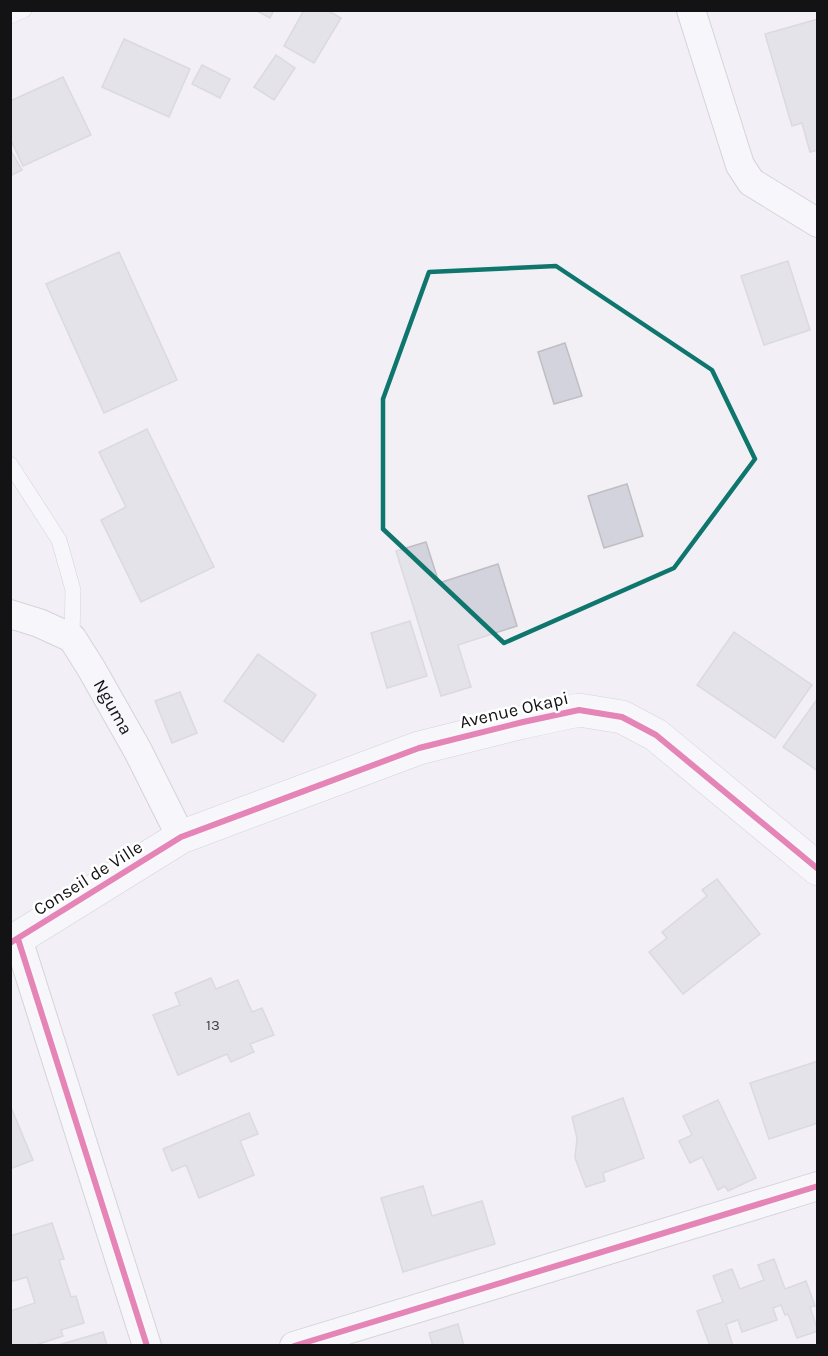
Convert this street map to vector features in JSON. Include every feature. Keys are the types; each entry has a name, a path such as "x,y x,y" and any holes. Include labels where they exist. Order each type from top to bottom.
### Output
{"street":[{"path":"691,10 740,165 751,182 818,223"},
{"path":"10,614 39,623 72,638"},
{"name":"Nguma","path":"72,638 138,752 181,837"},
{"name":"Avenue Okapi","path":"181,837 420,748 579,710 622,717 656,735 818,869"},
{"name":"Conseil de Ville","path":"14,941 181,837"},
{"path":"14,941 147,1346"},
{"path":"294,1346 818,1186"}],"lane":[{"path":"10,16 24,10"},
{"path":"10,464 59,540 73,590 72,638"}],"highlighted area":[{"path":"556,266 712,370 755,459 674,568 504,643 383,529 383,399 429,272"}],"building":[{"path":"255,10 274,10 270,18"},
{"path":"304,10 327,10 341,18 314,63 284,46"},
{"path":"818,19 818,150 810,152 802,123 792,126 765,34"},
{"path":"124,39 190,69 169,117 102,87"},
{"path":"276,55 295,68 274,100 254,87"},
{"path":"202,65 230,79 220,98 192,84"},
{"path":"63,77 91,135 23,166 10,138 10,101"},
{"path":"10,149 22,170 10,176"},
{"path":"119,252 177,380 104,413 46,284"},
{"path":"788,261 810,330 764,345 741,276"},
{"path":"565,343 582,396 554,404 538,352"},
{"path":"147,429 214,567 141,602 101,520 126,507 99,452"},
{"path":"627,484 643,536 604,548 588,496"},
{"path":"426,542 439,583 498,564 517,626 458,645 471,687 441,696 396,551"},
{"path":"410,621 427,676 387,688 371,633"},
{"path":"734,632 812,685 775,738 697,685"},
{"path":"258,654 316,695 283,742 224,701"},
{"path":"180,692 197,733 172,743 155,701"},
{"path":"818,698 818,771 783,747"},
{"path":"717,879 760,934 683,994 649,952 667,938 662,932 707,896 702,890"},
{"path":"211,978 216,989 238,980 252,1012 262,1008 274,1035 250,1044 254,1052 231,1062 227,1054 178,1075 153,1015 180,1005 175,993"},
{"path":"818,1061 818,1123 769,1139 750,1083"},
{"path":"623,1098 644,1158 603,1173 605,1181 586,1187 575,1158 577,1138 572,1117"},
{"path":"718,1100 756,1178 728,1191 725,1186 718,1190 702,1157 690,1163 679,1141 692,1135 683,1116"},
{"path":"10,1105 33,1160 10,1169"},
{"path":"249,1113 258,1134 240,1141 254,1175 199,1198 186,1165 172,1171 163,1149"},
{"path":"423,1186 432,1216 482,1201 495,1244 403,1272 381,1198"},
{"path":"52,1223 64,1259 59,1260 71,1297 76,1296 84,1323 61,1330 63,1336 33,1346 10,1346 10,1311 35,1303 27,1277 10,1282 10,1236"},
{"path":"774,1259 785,1289 806,1281 815,1306 810,1307 818,1331 797,1338 788,1314 785,1315 781,1305 773,1308 777,1320 742,1332 738,1320 726,1324 733,1346 710,1346 697,1311 723,1302 713,1276 732,1269 740,1289 764,1280 758,1265"},
{"path":"458,1324 464,1346 433,1346 429,1333"},
{"path":"103,1332 107,1346 55,1346"}],"cycle path":[{"path":"10,943 181,837 419,748 579,710 622,717 656,735 818,869"},
{"path":"18,939 147,1346"},
{"path":"294,1346 818,1186"}]}
